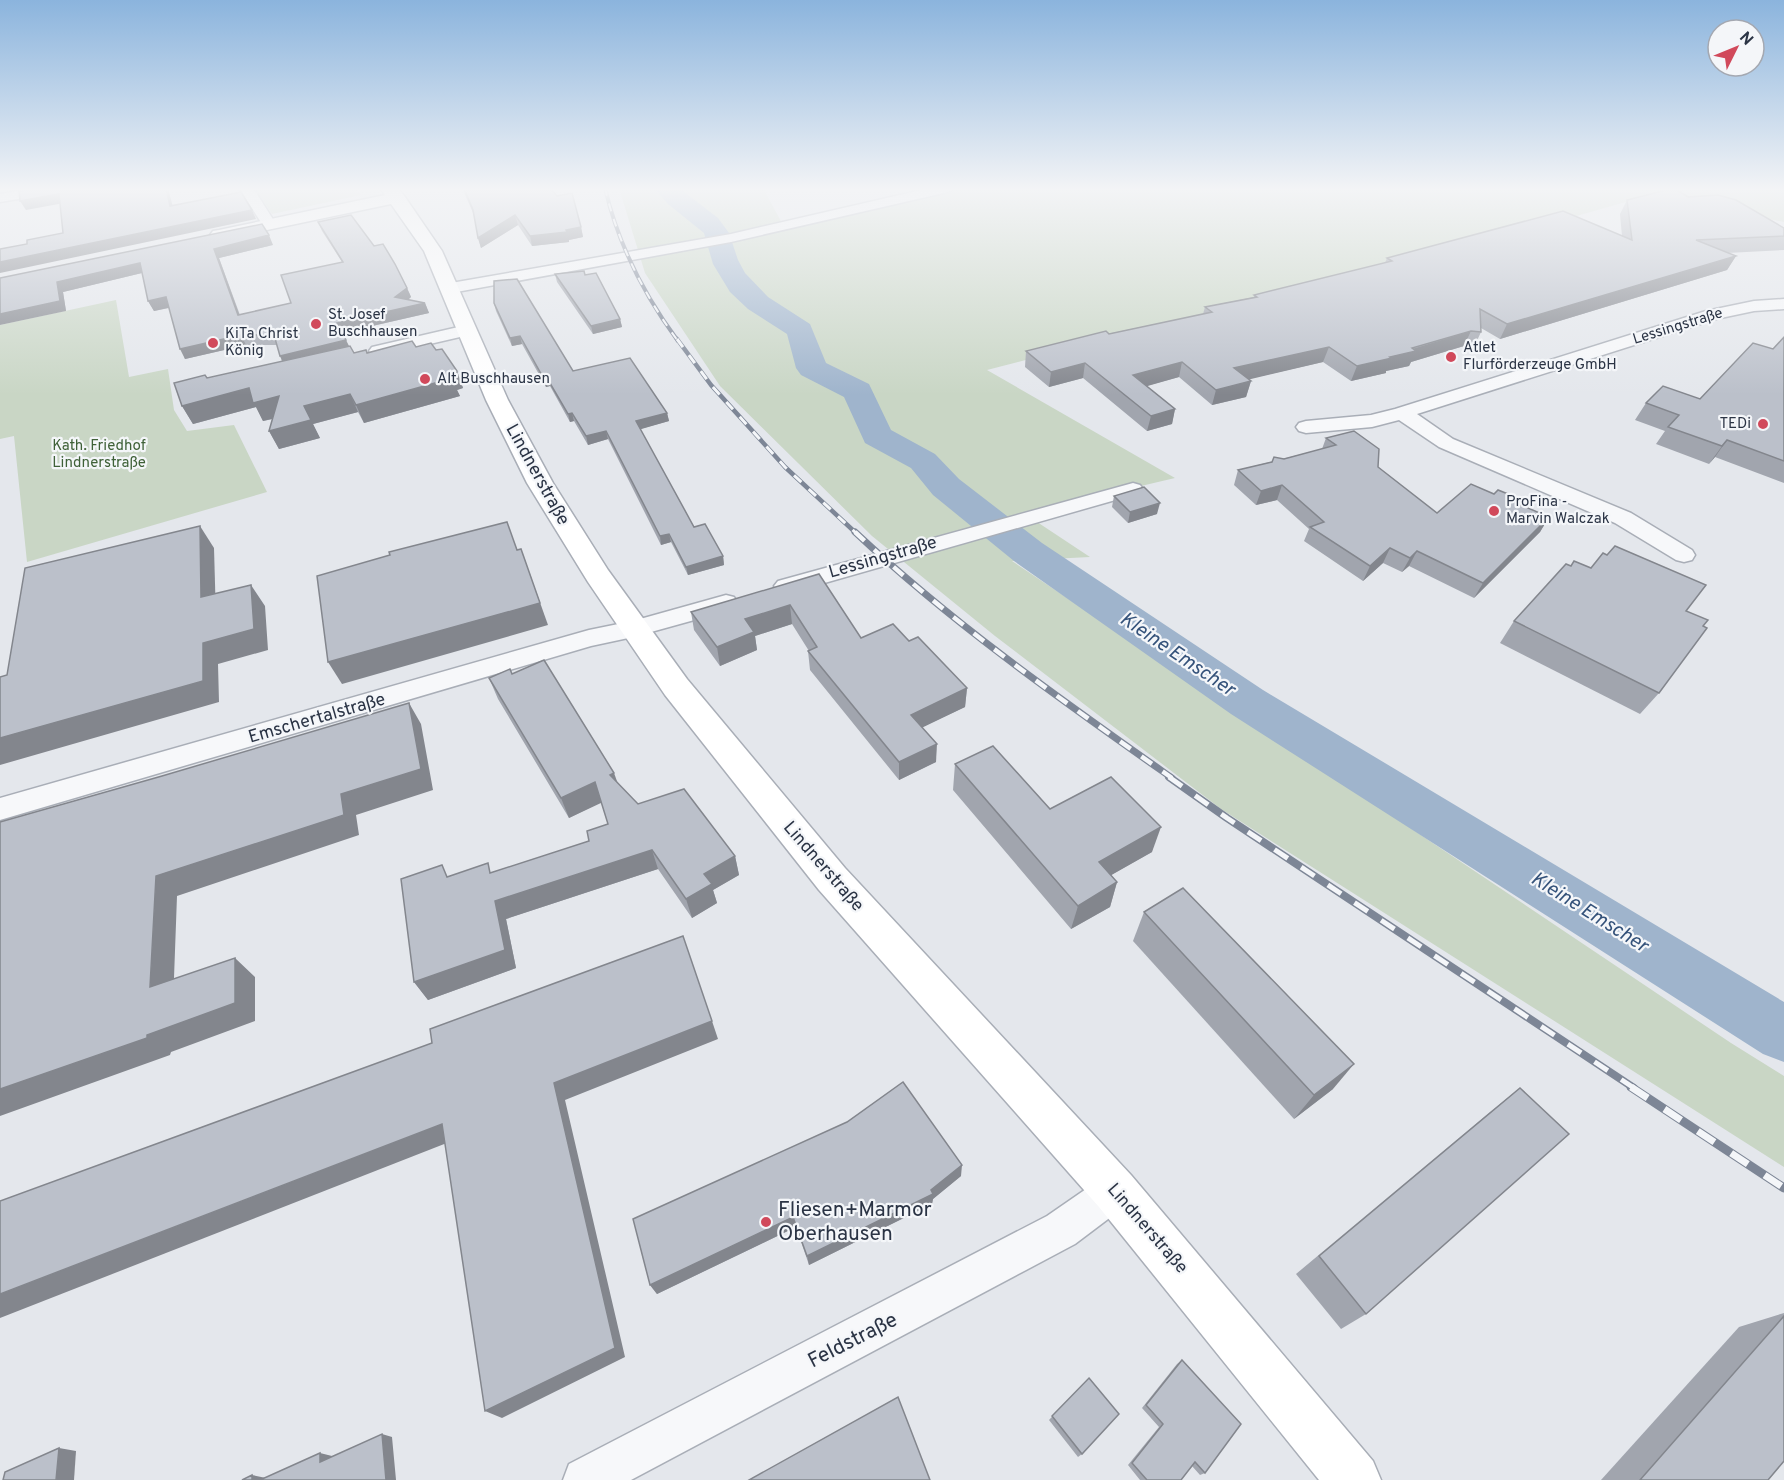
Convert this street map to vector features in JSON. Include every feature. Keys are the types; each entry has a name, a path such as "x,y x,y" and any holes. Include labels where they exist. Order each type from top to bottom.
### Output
{"street":[{"name":"Lindnerstraße","path":"437,257 497,400 534,472 566,527 633,629 725,750 832,879 1115,1191 1354,1480"},
{"path":"451,288 629,257"},
{"name":"Lessingstraße","path":"1306,427 1372,421 1712,315 1754,306 1784,304"},
{"path":"364,354 467,330"},
{"path":"1402,413 1446,443 1623,518 1684,555"},
{"name":"Lessingstraße","path":"770,590 1133,489"},
{"path":"633,629 748,597"},
{"name":"Emschertalstraße","path":"0,809 589,638 633,629"},
{"name":"Feldstraße","path":"585,1480 1061,1230 1115,1191"}],"green space":[{"path":"640,257 1424,257 987,370 1175,478 1073,502 1028,516 1090,557 1012,561 1731,1043 1784,1076 1784,1167 1221,809 995,636 872,536 720,386 645,273"},
{"name":"Kath. Friedhof Lindnerstraße","path":"116,300 129,377 168,369 174,410 187,431 234,425 267,492 27,562 14,436 0,439 0,325"}],"building":[{"path":"0,257 24,257 0,262"},
{"path":"102,257 217,257 238,315 291,303 281,275 343,262 340,257 391,257 407,288 395,297 425,303 337,323 346,340 280,356 274,335 241,335 180,349 166,297 148,301 140,263 57,282 60,301 0,314 0,278"},
{"path":"1732,257 1507,324 1480,309 1481,332 1471,331 1412,348 1416,351 1357,366 1329,347 1234,368 1251,381 1216,390 1182,362 1133,375 1175,409 1151,416 1085,363 1051,372 1026,351 1106,331 1109,334 1212,312 1205,307 1257,297 1254,295 1392,261 1387,258"},
{"path":"584,271 585,275 596,273 620,319 591,326 555,274"},
{"path":"517,279 573,371 630,358 667,413 636,421 694,527 705,524 723,556 686,567 669,534 660,536 606,431 586,436 572,413 568,414 547,378 544,379 520,336 510,338 494,303 494,281"},
{"path":"1784,337 1784,461 1727,440 1722,446 1668,427 1679,415 1646,403 1663,386 1700,399 1753,343 1773,349"},
{"path":"412,341 416,347 431,343 436,350 442,349 457,371 449,373 453,378 356,405 350,394 304,406 311,420 269,431 279,396 253,403 249,388 182,406 174,383 205,375 207,378 350,346 354,353 366,350 367,353"},
{"path":"1354,431 1379,449 1378,467 1437,513 1471,484 1494,494 1498,490 1518,498 1514,502 1549,517 1483,583 1417,551 1410,558 1390,548 1370,566 1310,527 1324,522 1282,485 1261,491 1238,470 1272,462 1274,457 1284,459 1336,445 1326,438"},
{"path":"1144,487 1160,503 1130,512 1114,496"},
{"path":"507,522 517,550 521,549 540,603 328,662 317,576 390,555 389,552"},
{"path":"200,526 201,597 251,585 254,629 203,643 203,681 0,738 0,677 7,675 25,568"},
{"path":"1615,546 1706,585 1686,611 1708,620 1703,626 1707,628 1659,693 1514,621 1566,564 1571,566 1574,561 1591,568 1603,553 1607,555"},
{"path":"819,574 861,638 893,624 909,641 918,637 967,688 911,715 937,744 899,762 808,651 817,647 790,605 745,619 754,632 717,647 691,612"},
{"path":"544,660 614,773 610,775 638,804 684,789 735,856 704,874 712,884 686,899 652,850 495,901 505,950 414,982 401,879 442,865 447,877 488,863 490,873 589,841 587,831 608,824 595,782 561,798 489,678 510,669 512,674"},
{"path":"409,703 421,769 341,794 344,815 156,876 150,987 235,958 235,1003 147,1035 147,1038 0,1089 0,822"},
{"path":"993,746 1050,809 1111,777 1161,827 1099,862 1117,882 1078,906 955,764"},
{"path":"1183,888 1354,1064 1314,1095 1144,912"},
{"path":"683,936 712,1021 554,1083 615,1348 485,1411 442,1124 0,1294 0,1201 432,1043 430,1029"},
{"path":"903,1082 962,1165 931,1190 933,1194 807,1256 793,1217 650,1285 633,1219 847,1122"},
{"path":"1520,1088 1569,1134 1366,1314 1319,1256"},
{"path":"1784,1316 1784,1461 1768,1480 1640,1480"},
{"path":"1182,1360 1241,1424 1205,1473 1195,1462 1181,1480 1147,1480 1132,1463 1163,1424 1146,1405"},
{"path":"1089,1378 1119,1414 1082,1454 1052,1416"},
{"path":"898,1397 930,1480 749,1480"},
{"path":"382,1434 386,1480 260,1480 320,1453 320,1462"},
{"path":"59,1448 56,1480 3,1480 5,1472"},
{"path":"252,1475 252,1480 242,1480"}],"waterway":[{"name":"Kleine Emscher","path":"724,257 733,276 749,295 800,330 812,368 858,391 877,436 923,461 946,487 1028,552 1247,702 1784,1034"}],"railway":[{"path":"629,257 654,306 678,341"},
{"path":"677,339 711,385 785,467 857,534"},
{"path":"855,532 892,566 970,630 1050,691 1172,778"},
{"path":"1169,777 1227,818 1634,1088"},
{"path":"1631,1087 1784,1188"}],"place":[{"name":"St. Josef Buschhausen","path":"316,324"},
{"name":"KiTa Christ König","path":"213,343"},
{"name":"Atlet Flurförderzeuge GmbH","path":"1451,357"},
{"name":"Alt Buschhausen","path":"425,379"},
{"name":"TEDi","path":"1763,424"},
{"name":"ProFina - Marvin Walczak","path":"1494,511"},
{"name":"Fliesen+Marmor Oberhausen","path":"766,1222"}]}
